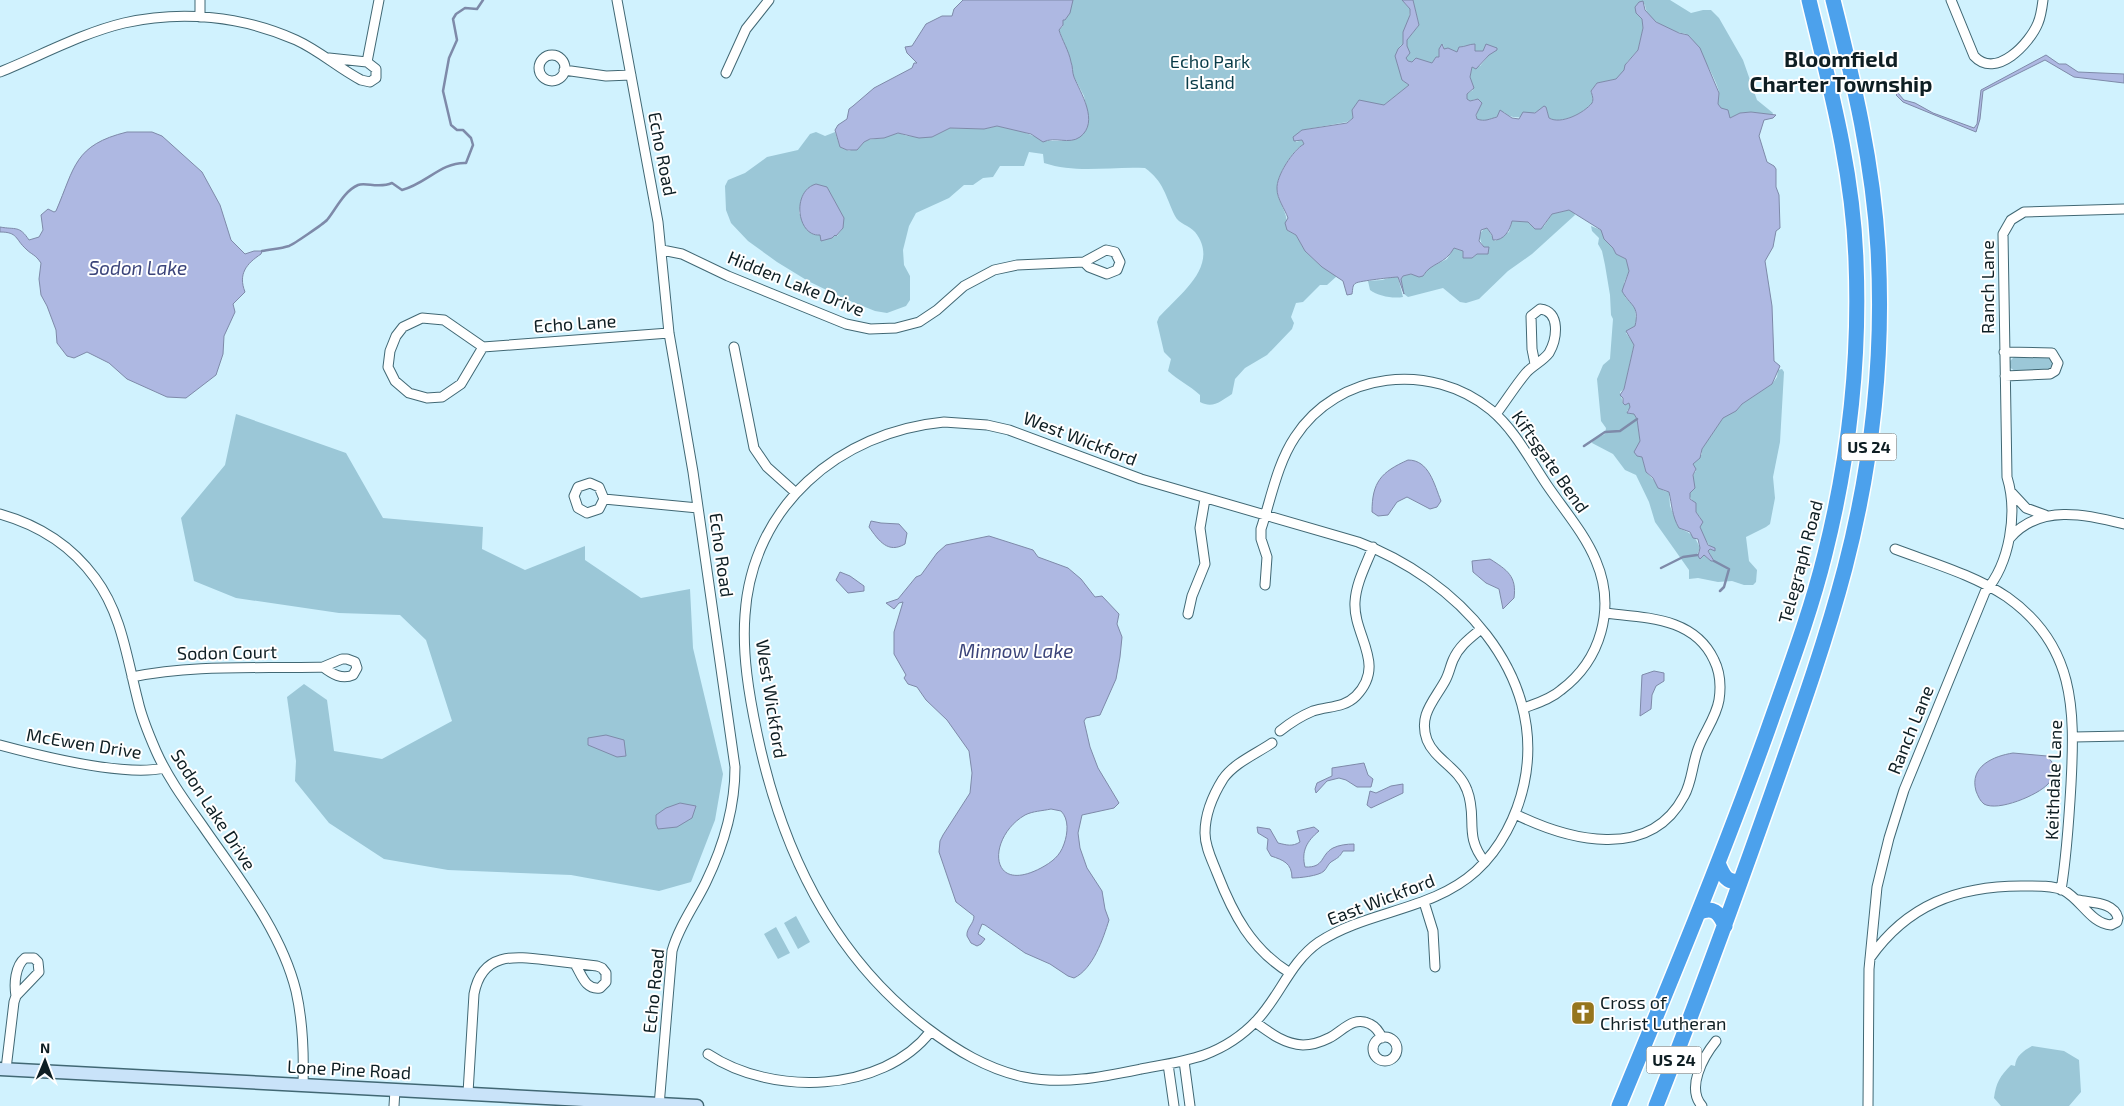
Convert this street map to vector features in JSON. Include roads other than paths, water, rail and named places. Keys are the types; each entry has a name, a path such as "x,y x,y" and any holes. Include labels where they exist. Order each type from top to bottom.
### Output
{"highway":[{"name":"Telegraph Road","path":"1619,1106 1718,863 1799,642 1819,577 1840,482 1851,409 1856,317 1856,262 1851,197 1838,116 1809,0"},
{"name":"US 24","path":"1656,1106 1725,926 1797,720 1841,582 1861,494 1873,419 1879,308 1878,251 1874,194 1859,102 1833,0"},
{"path":"1718,863 1728,881 1736,882 1741,880"},
{"path":"1698,913 1706,909 1715,910 1725,926"}],"street":[{"path":"200,0 200,17"},
{"path":"367,62 379,0"},
{"name":"Echo Road","path":"618,0 653,188 662,250 669,333 698,508 734,755 735,779 730,809 716,858 672,950 659,1105"},
{"path":"726,73 746,29 770,0"},
{"path":"1951,0 1974,56 1986,64 2002,61 2016,53 2033,34 2038,23 2042,0"},
{"path":"0,72 84,37 124,23 169,17 200,17 228,19 258,26 296,40 329,58 350,74 370,82 376,78 377,72 374,66 367,62 329,58"},
{"path":"564,70 606,76 631,76"},
{"name":"Ranch Lane","path":"1868,1106 1869,960 1877,887 1889,838 1904,790 1930,725 1985,592 1993,582 2010,538 2012,492 2006,477 2003,234 2010,220 2030,210 2124,209"},
{"name":"Hidden Lake Drive","path":"662,250 682,254 728,276 846,324 870,329 896,328 919,322 937,310 964,286 994,270 1018,265 1084,262"},
{"path":"1496,414 1535,364 1547,355 1552,342 1555,320 1553,315 1546,309 1540,309 1531,316 1532,349 1535,364"},
{"path":"422,318 444,320 483,347 460,384 442,396 427,398 409,392 395,381 388,367 390,351 396,336 403,327 422,318"},
{"name":"Echo Lane","path":"483,347 669,333"},
{"path":"734,346 754,448 766,467 796,493"},
{"name":"Ranch Lane","path":"2004,352 2052,352 2058,363 2050,374 2005,376"},
{"name":"Kiftsgate Bend","path":"1265,585 1267,557 1261,534 1282,463 1294,438 1321,409 1354,388 1390,379 1424,380 1445,385 1464,393 1496,414 1515,438 1591,551 1602,580 1605,613 1600,638 1583,669 1560,691 1524,708"},
{"name":"West Wickford","path":"1168,1064 1080,1080 1036,1079 1013,1075 979,1062 931,1031 898,1004 871,977 831,925 796,861 780,817 762,757 752,702 745,655 746,600 754,569 768,535 796,493 822,469 848,450 869,440 911,427 957,422 987,425 1009,430 1126,474 1205,499 1266,515"},
{"path":"2012,492 2026,508 2048,516"},
{"path":"604,499 698,508"},
{"path":"1188,614 1192,596 1205,564 1200,528 1205,499"},
{"name":"Sodon Lake Drive","path":"0,514 30,524 52,536 88,568 107,595 114,610 142,716 164,768 260,912 285,958 300,1009 303,1085"},
{"name":"East Wickford","path":"1168,1064 1204,1055 1222,1047 1255,1022 1278,994 1290,973 1307,952 1329,936 1356,923 1424,902 1461,883 1485,862 1515,814 1523,788 1528,761 1528,733 1524,708 1506,664 1481,629 1461,607 1408,566 1373,548 1328,532 1266,515"},
{"path":"2010,538 2022,525 2048,516 2089,516 2124,524"},
{"path":"1280,731 1310,713 1348,702 1355,697 1364,684 1369,670 1369,654 1356,621 1355,603 1358,584 1373,548"},
{"name":"Keithdale Lane","path":"1896,549 1988,587 2008,598 2025,612 2055,649 2068,686 2073,711 2074,736 2067,852 2062,890"},
{"path":"1515,814 1544,828 1569,835 1598,839 1623,838 1644,833 1661,823 1676,809 1685,795 1697,751 1714,716 1719,699 1720,682 1716,664 1703,643 1695,635 1678,625 1658,620 1605,613"},
{"path":"1481,629 1467,640 1456,654 1445,681 1429,706 1425,722 1427,740 1464,782 1471,808 1471,838 1476,850 1485,862"},
{"name":"Sodon Court","path":"132,677 198,668 323,667"},
{"path":"2074,736 2124,736"},
{"path":"1272,743 1232,769 1223,780 1209,809 1205,835 1209,852 1228,900 1242,928 1260,950 1278,966 1290,973"},
{"name":"McEwen Drive","path":"0,745 52,757 117,768 145,771 164,768"},
{"path":"1869,960 1882,942 1915,912 1942,899 1965,891 1997,886 2036,886 2062,890 2078,900"},
{"path":"1424,902 1433,931 1435,968"},
{"path":"468,1093 474,994 478,981 485,969 495,962 514,957 575,964"},
{"path":"3,1069 16,996"},
{"path":"1255,1022 1276,1038 1294,1044 1319,1042 1336,1034 1353,1022 1360,1021 1372,1025 1377,1029 1382,1038"},
{"path":"708,1054 737,1070 762,1078 792,1083 820,1083 850,1078 882,1067 910,1051 931,1031"},
{"path":"1702,1106 1696,1096 1695,1086 1709,1050 1716,1041"},
{"path":"1184,1061 1190,1106"},
{"path":"1168,1064 1174,1106"},
{"name":"Lone Pine Road","path":"3,1069 696,1106"},
{"path":"1171,1080 1187,1077"},
{"path":"394,1106 395,1090"}],"water":[{"path":"963,0 1073,0 1070,13 1063,20 1063,25 1059,30 1070,58 1074,77 1087,107 1088,123 1086,131 1076,139 1067,141 1048,140 1043,142 1031,134 997,126 984,129 950,128 932,137 919,138 898,133 884,138 870,139 864,142 857,150 847,150 840,147 835,130 838,125 847,119 849,109 874,88 912,68 914,63 917,63 907,53 905,47 912,46 926,24 942,16 952,16 954,9"},
{"path":"1402,0 1413,0 1419,25 1407,40 1410,53 1406,58 1408,61 1412,62 1416,58 1432,63 1436,57 1439,57 1439,49 1442,44 1444,49 1448,48 1457,52 1459,47 1473,44 1475,44 1475,51 1483,51 1486,44 1497,48 1476,69 1472,67 1470,77 1474,88 1467,94 1467,99 1470,101 1478,99 1482,103 1476,115 1477,119 1480,120 1497,117 1500,110 1512,118 1519,119 1523,112 1535,113 1544,106 1549,118 1554,120 1566,119 1584,111 1592,103 1591,91 1597,83 1616,79 1638,50 1643,28 1642,19 1636,13 1635,7 1639,2 1643,1 1645,10 1656,22 1679,33 1688,35 1700,48 1719,93 1718,104 1721,108 1728,110 1730,118 1740,113 1751,112 1776,115 1773,118 1764,120 1759,136 1767,162 1776,169 1776,187 1779,195 1780,228 1776,231 1773,247 1765,261 1772,306 1774,361 1780,366 1772,384 1742,404 1736,411 1723,418 1702,449 1700,458 1693,464 1696,469 1693,475 1695,488 1690,493 1690,499 1696,503 1696,512 1703,522 1700,527 1708,545 1715,548 1715,551 1710,549 1708,551 1714,561 1711,561 1704,555 1700,559 1698,556 1700,548 1698,539 1693,538 1690,532 1679,528 1669,492 1658,488 1653,478 1646,472 1642,457 1637,456 1634,452 1640,441 1637,419 1634,414 1627,413 1630,407 1629,403 1625,405 1620,395 1624,389 1634,345 1626,331 1635,326 1636,314 1633,306 1622,291 1629,271 1626,259 1616,254 1604,239 1601,230 1569,210 1552,214 1541,229 1535,229 1528,222 1512,221 1506,234 1497,240 1493,240 1487,228 1481,230 1479,241 1484,247 1489,247 1488,254 1477,254 1472,258 1463,258 1463,251 1454,248 1446,258 1426,271 1423,276 1419,277 1411,274 1403,276 1401,279 1404,294 1398,277 1356,283 1353,286 1352,294 1347,295 1343,281 1322,267 1305,251 1296,235 1287,230 1285,223 1288,218 1277,193 1277,184 1286,164 1304,144 1302,140 1294,141 1293,137 1302,130 1347,123 1353,118 1352,110 1359,100 1384,105 1409,85 1402,80 1395,56 1403,44 1403,32 1410,15 1410,9"},
{"path":"2046,55 2059,64 2066,64 2078,72 2124,74 2124,83 2074,77 2045,60 1983,91 1980,119 1976,132 1903,102 1896,95 1898,93 1904,100 1974,128 1977,124 1981,90"},
{"name":"Sodon Lake","path":"127,132 152,132 162,136 202,172 220,205 231,240 245,254 262,251 251,262 243,275 242,280 245,292 233,304 235,312 224,336 223,354 216,375 186,398 167,397 127,379 109,363 87,352 74,358 67,356 57,343 56,330 41,295 39,279 41,263 16,237 10,233 0,232 0,227 14,228 20,230 29,240 39,237 43,230 41,215 48,209 56,211 73,170 86,151 110,137"},
{"path":"816,184 827,187 844,218 843,228 836,236 821,241 820,235 812,234 806,229 800,213 803,195 808,188"},
{"path":"1408,460 1415,461 1426,468 1441,501 1437,507 1430,509 1407,497 1397,502 1388,515 1378,516 1372,512 1372,502 1376,486 1380,479 1391,469"},
{"path":"871,521 899,524 907,533 905,544 894,548 884,544 869,527"},
{"name":"Minnow Lake","path":"989,536 1033,550 1038,557 1068,568 1081,579 1095,597 1102,596 1119,614 1117,624 1122,637 1116,679 1100,715 1086,718 1084,721 1090,747 1098,768 1119,803 1114,808 1082,815 1078,833 1080,848 1087,868 1102,891 1109,920 1092,961 1081,974 1074,978 1050,964 1025,953 985,925 982,924 978,934 985,939 977,946 971,943 967,933 974,916 956,902 939,852 940,841 943,835 970,793 972,773 969,751 947,720 926,700 917,687 908,684 904,678 906,675 894,654 894,632 903,602 899,603 894,609 886,603 898,599 946,545","holes":["1051,809 1061,811 1067,822 1067,831 1062,848 1055,858 1041,868 1024,875 1011,875 1003,869 999,860 999,849 1004,836 1013,825 1025,815 1031,813"]},
{"path":"1490,559 1510,574 1514,584 1514,598 1503,609 1499,589 1486,583 1473,572 1472,561"},
{"path":"840,572 850,576 864,586 864,591 848,593 836,580"},
{"path":"1654,671 1664,673 1664,681 1656,686 1652,695 1651,709 1640,716 1642,675"},
{"path":"606,735 624,740 626,756 617,757 588,745 588,738"},
{"path":"2013,753 2047,756 2052,762 2053,773 2050,782 2036,793 2018,801 1999,806 1984,804 1976,791 1976,775 1991,760"},
{"path":"1364,763 1368,775 1373,779 1371,787 1357,787 1339,778 1327,781 1316,793 1317,783 1332,776 1332,768"},
{"path":"1403,784 1403,793 1371,808 1367,805 1370,791 1376,793 1391,786"},
{"path":"680,803 696,806 692,818 677,827 658,829 656,815 666,808"},
{"path":"1257,827 1270,829 1278,843 1289,845 1300,842 1297,831 1314,827 1319,831 1306,847 1304,856 1305,867 1316,865 1329,851 1338,846 1354,844 1354,851 1343,851 1321,873 1292,878 1289,866 1271,856 1267,849 1268,839 1258,833"}],"waterway":[{"path":"262,251 289,246 308,234 327,220 344,196 358,185 387,185 392,183 402,190 449,166 466,163 473,145 471,138 463,130 457,130 451,125 443,91 449,58 457,40 453,19 456,14 465,8 477,9 483,0"},
{"path":"1584,446 1605,432 1620,431 1637,419"},
{"path":"1661,568 1683,557 1697,555"},
{"path":"1714,561 1729,569 1724,587 1720,591"}],"place":[{"name":"Cross of Christ Lutheran","path":"1583,1013"}],"district":[{"name":"Bloomfield Charter Township","path":"1841,72"}],"park label":[{"name":"Echo Park Island","path":"1210,72"}]}
